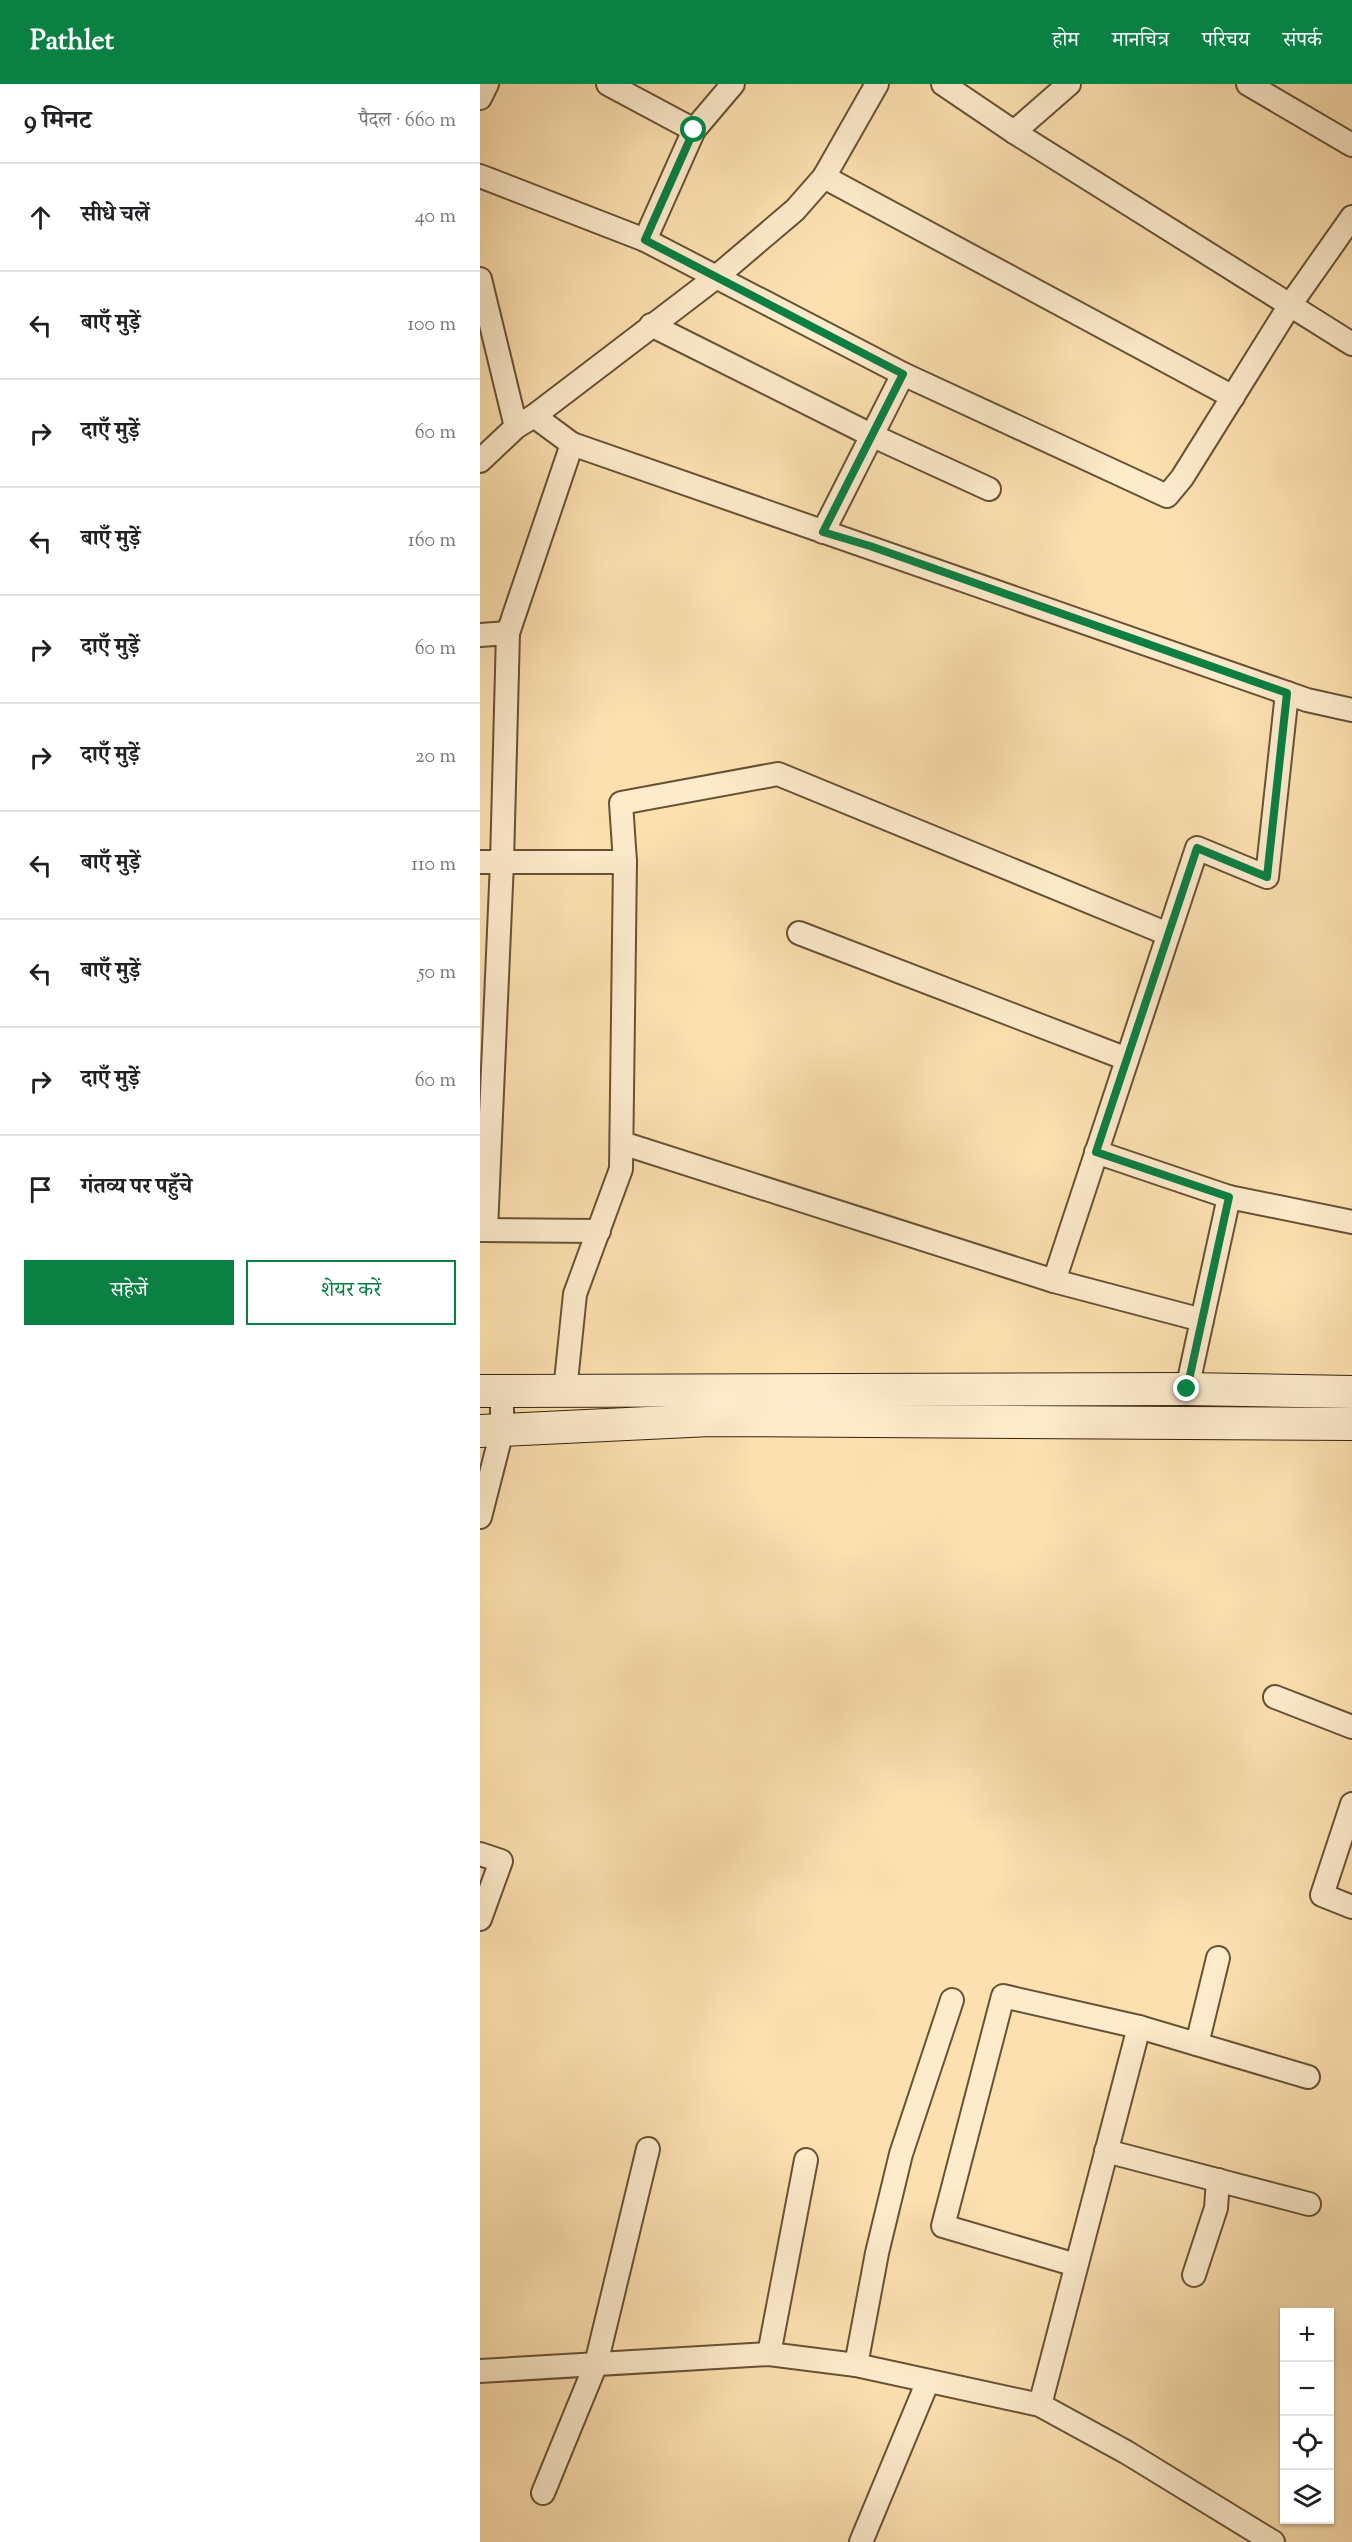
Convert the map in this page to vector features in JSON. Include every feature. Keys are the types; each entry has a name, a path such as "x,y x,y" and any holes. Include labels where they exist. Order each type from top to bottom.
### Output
{"street":[{"path":"480,98 487,84"},
{"path":"608,84 694,130"},
{"path":"645,240 694,130 733,84"},
{"path":"480,461 525,421 715,278 795,210 824,177 877,84"},
{"path":"943,84 1014,132 1352,344"},
{"path":"1014,132 1070,84"},
{"path":"1248,84 1352,145"},
{"path":"480,176 645,240 903,374 1167,496 1182,478 1290,305 1352,217"},
{"path":"824,177 1233,397"},
{"path":"480,279 525,421 572,444 1287,693 1352,711"},
{"path":"651,325 871,435 989,489"},
{"path":"823,532 903,374"},
{"path":"572,444 508,633 491,862 483,1230 598,1230"},
{"path":"480,635 508,633"},
{"path":"1053,1281 1197,848 1267,877 1287,693"},
{"path":"565,1391 575,1294 621,1169 624,862 621,803 778,774 1168,934"},
{"path":"491,862 624,862"},
{"path":"800,933 1127,1059"},
{"path":"622,1143 1053,1281 1202,1320"},
{"path":"1096,1152 1229,1197 1352,1222"},
{"path":"1187,1389 1229,1197"},
{"path":"480,1517 491,1431 491,1391 1187,1389 1352,1392"},
{"path":"491,1431 710,1420 1352,1424"},
{"path":"1275,1697 1352,1727"},
{"path":"1352,1804 1322,1895 1352,1907"},
{"path":"480,1854 501,1861 480,1918"},
{"path":"1197,2044 1218,1958"},
{"path":"1077,2265 943,2226 1003,1996 1139,2027 1308,2077"},
{"path":"856,2366 877,2253 901,2154 952,2000"},
{"path":"1040,2405 1139,2027"},
{"path":"543,2493 597,2364 648,2149"},
{"path":"1106,2151 1309,2204"},
{"path":"769,2354 806,2160"},
{"path":"1194,2275 1216,2208 1218,2180"},
{"path":"480,2371 769,2354 856,2366 1040,2405 1126,2452 1273,2542"},
{"path":"861,2542 928,2381"}],"route":[{"path":"694,130 645,240 903,374 823,532 870,546 1287,693 1267,877 1197,848 1096,1152 1229,1197 1187,1389"}]}
